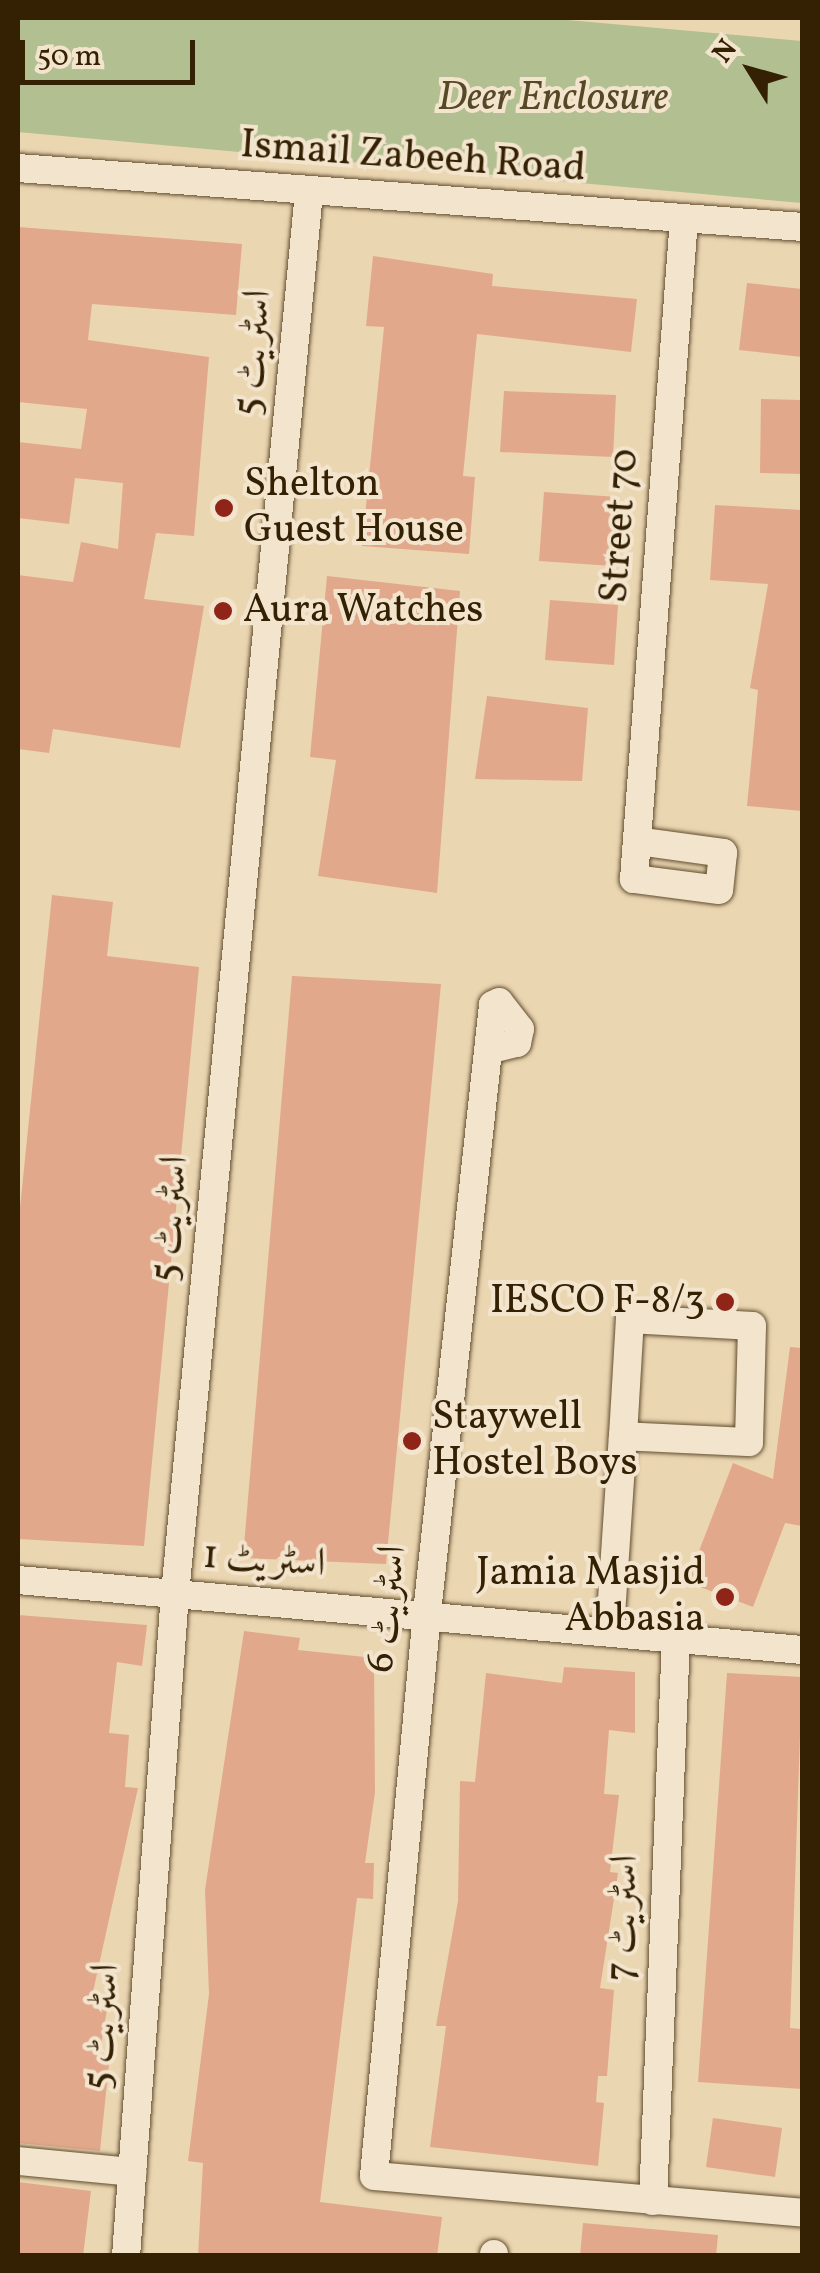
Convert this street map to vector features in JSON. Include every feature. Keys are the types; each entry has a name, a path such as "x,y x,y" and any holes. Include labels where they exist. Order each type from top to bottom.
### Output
{"street":[{"name":"Ismail Zabeeh Road","path":"18,168 802,226"},
{"name":"اسٹریٹ 5","path":"126,2256 175,1594 309,191"},
{"name":"Street 70","path":"637,841 684,218"},
{"name":"اسٹریٹ 6","path":"488,1050 427,1613 374,2176 652,2201"},
{"path":"610,1630 622,1436 630,1319 752,1326 748,1442 622,1436"},
{"name":"اسٹریٹ 1","path":"18,1580 427,1613 802,1650"},
{"name":"اسٹریٹ 7","path":"652,2201 676,1638"},
{"path":"18,2161 132,2172"},
{"path":"652,2201 802,2213"}],"green space":[{"name":"Deer Enclosure","path":"18,18 545,18 802,41 802,203 18,132"}],"building":[{"path":"18,227 242,244 236,315 92,304 88,340 209,357 194,536 156,533 144,599 204,606 180,748 53,729 49,753 18,749 18,575 73,582 81,542 118,549 123,483 75,478 69,524 18,518 18,442 81,449 87,409 18,402"},
{"path":"373,256 493,274 492,286 637,299 631,352 477,334 463,476 475,477 469,554 362,546 384,327 366,326"},
{"path":"747,283 802,289 802,357 739,350"},
{"path":"504,391 616,395 613,457 500,452"},
{"path":"761,399 802,400 802,474 760,473"},
{"path":"544,492 618,497 613,566 539,561"},
{"path":"715,505 802,510 802,811 747,806 758,690 750,688 768,584 710,580"},
{"path":"327,576 460,591 437,893 318,876 336,760 310,757"},
{"path":"550,600 618,605 614,665 545,660"},
{"path":"487,696 588,708 582,781 475,779"},
{"path":"52,895 113,902 107,956 199,967 144,1546 18,1539 20,1208"},
{"path":"292,976 441,984 386,1564 243,1558"},
{"path":"790,1347 802,1348 802,1526 785,1523 753,1607 687,1582 733,1463 773,1479"},
{"path":"18,1615 147,1625 142,1666 117,1662 109,1733 129,1735 125,1787 138,1788 91,2001 108,2004 98,2062 109,2064 100,2151 18,2143"},
{"path":"244,1631 300,1638 298,1650 374,1658 375,1792 365,1863 374,1863 373,1899 357,1898 320,2202 442,2217 437,2256 198,2256 203,2163 188,2161 209,1994 205,1890"},
{"path":"564,1667 635,1672 635,1733 609,1730 604,1794 619,1795 610,1872 618,1873 600,1988 614,1990 607,2076 598,2076 596,2102 604,2103 598,2166 430,2147 446,2026 436,2026 458,1901 460,1781 475,1782 486,1673 562,1683"},
{"path":"727,1673 802,1677 790,2028 802,2029 802,2089 698,2082"},
{"path":"713,2118 782,2128 775,2177 706,2167"},
{"path":"18,2182 91,2191 83,2256 18,2256"},
{"path":"583,2223 718,2235 716,2256 580,2256"}],"place":[{"name":"Shelton Guest House","path":"224,508"},
{"name":"Aura Watches","path":"223,611"},
{"name":"IESCO F-8/3","path":"725,1302"},
{"name":"Staywell Hostel Boys","path":"412,1441"},
{"name":"Jamia Masjid Abbasia","path":"725,1597"}]}
